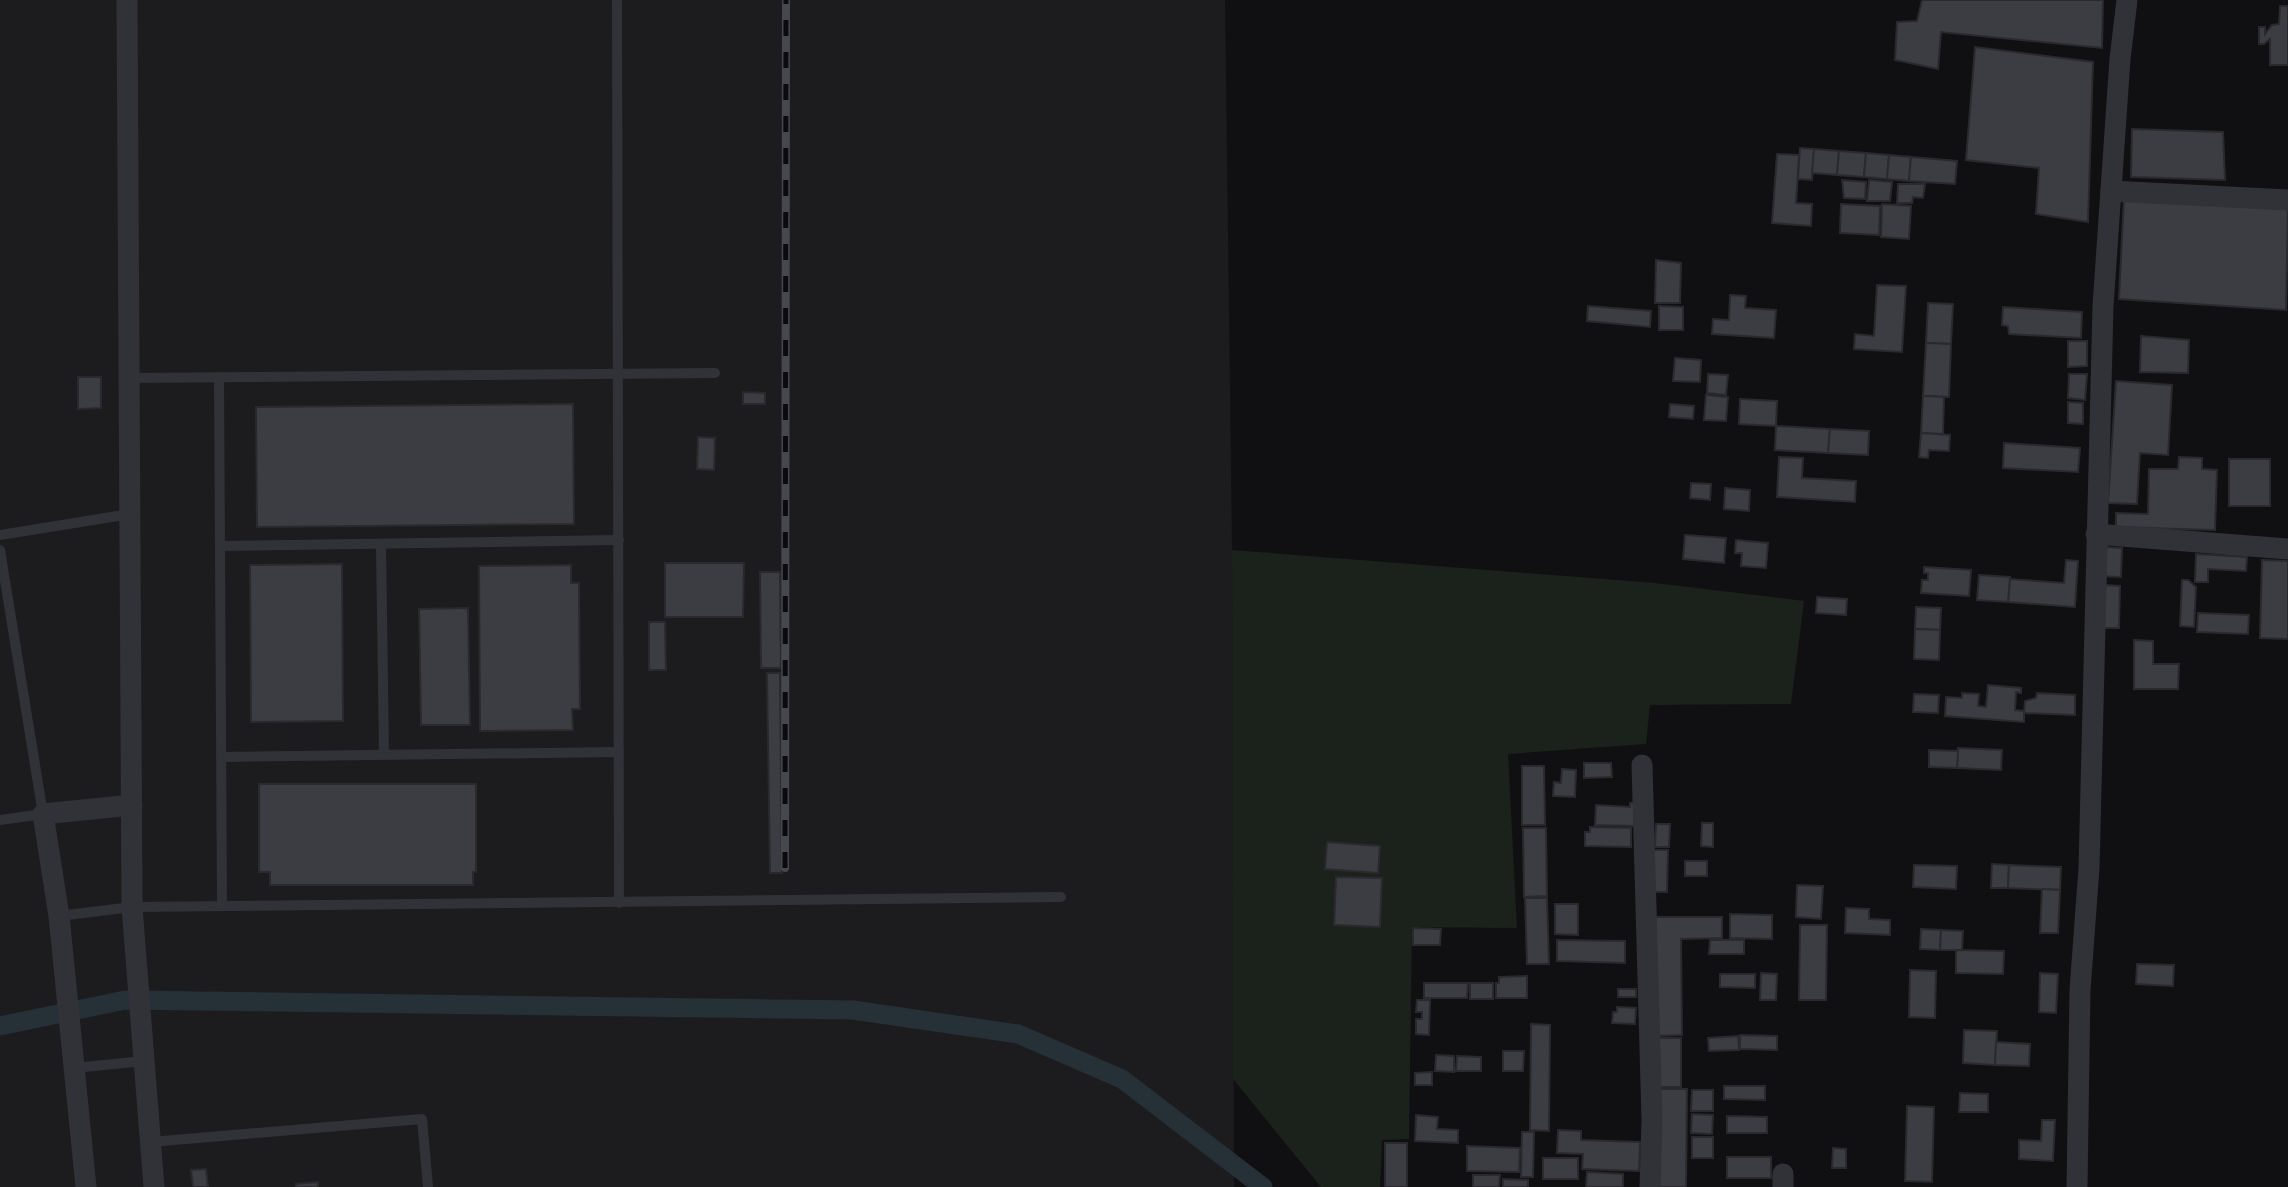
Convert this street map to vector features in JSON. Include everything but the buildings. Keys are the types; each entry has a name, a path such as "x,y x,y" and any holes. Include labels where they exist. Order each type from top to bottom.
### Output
{"street":[{"path":"127,0 132,907 154,1187"},
{"path":"2077,1187 2080,990 2089,868 2103,306 2120,59 2127,0"},
{"path":"2111,191 2288,200"},
{"path":"2096,534 2288,549"},
{"path":"1642,765 1652,1120 1650,1187"},
{"path":"86,1187 59,915 43,814 132,805"}],"lane":[{"path":"617,0 619,903"},
{"path":"129,378 715,373"},
{"path":"219,377 222,906"},
{"path":"0,535 130,514"},
{"path":"220,546 618,540"},
{"path":"382,544 384,755"},
{"path":"0,550 43,814 0,820"},
{"path":"222,757 619,752"},
{"path":"59,915 132,907 1061,897"},
{"path":"74,1068 144,1061"},
{"path":"150,1142 422,1119 428,1187"}],"shaded area":[{"path":"0,0 1225,0 1232,550 1234,1187 0,1187"},
{"path":"1232,550 1655,583 1804,601 1791,704 1650,705 1646,744 1508,754 1517,928 1412,927 1409,1139 1382,1140 1380,1187 1321,1187 1233,1079"}],"waterway":[{"path":"0,1026 125,1000 853,1010 1018,1034 1122,1079 1263,1187"}],"railway":[{"path":"785,868 786,0"}]}
